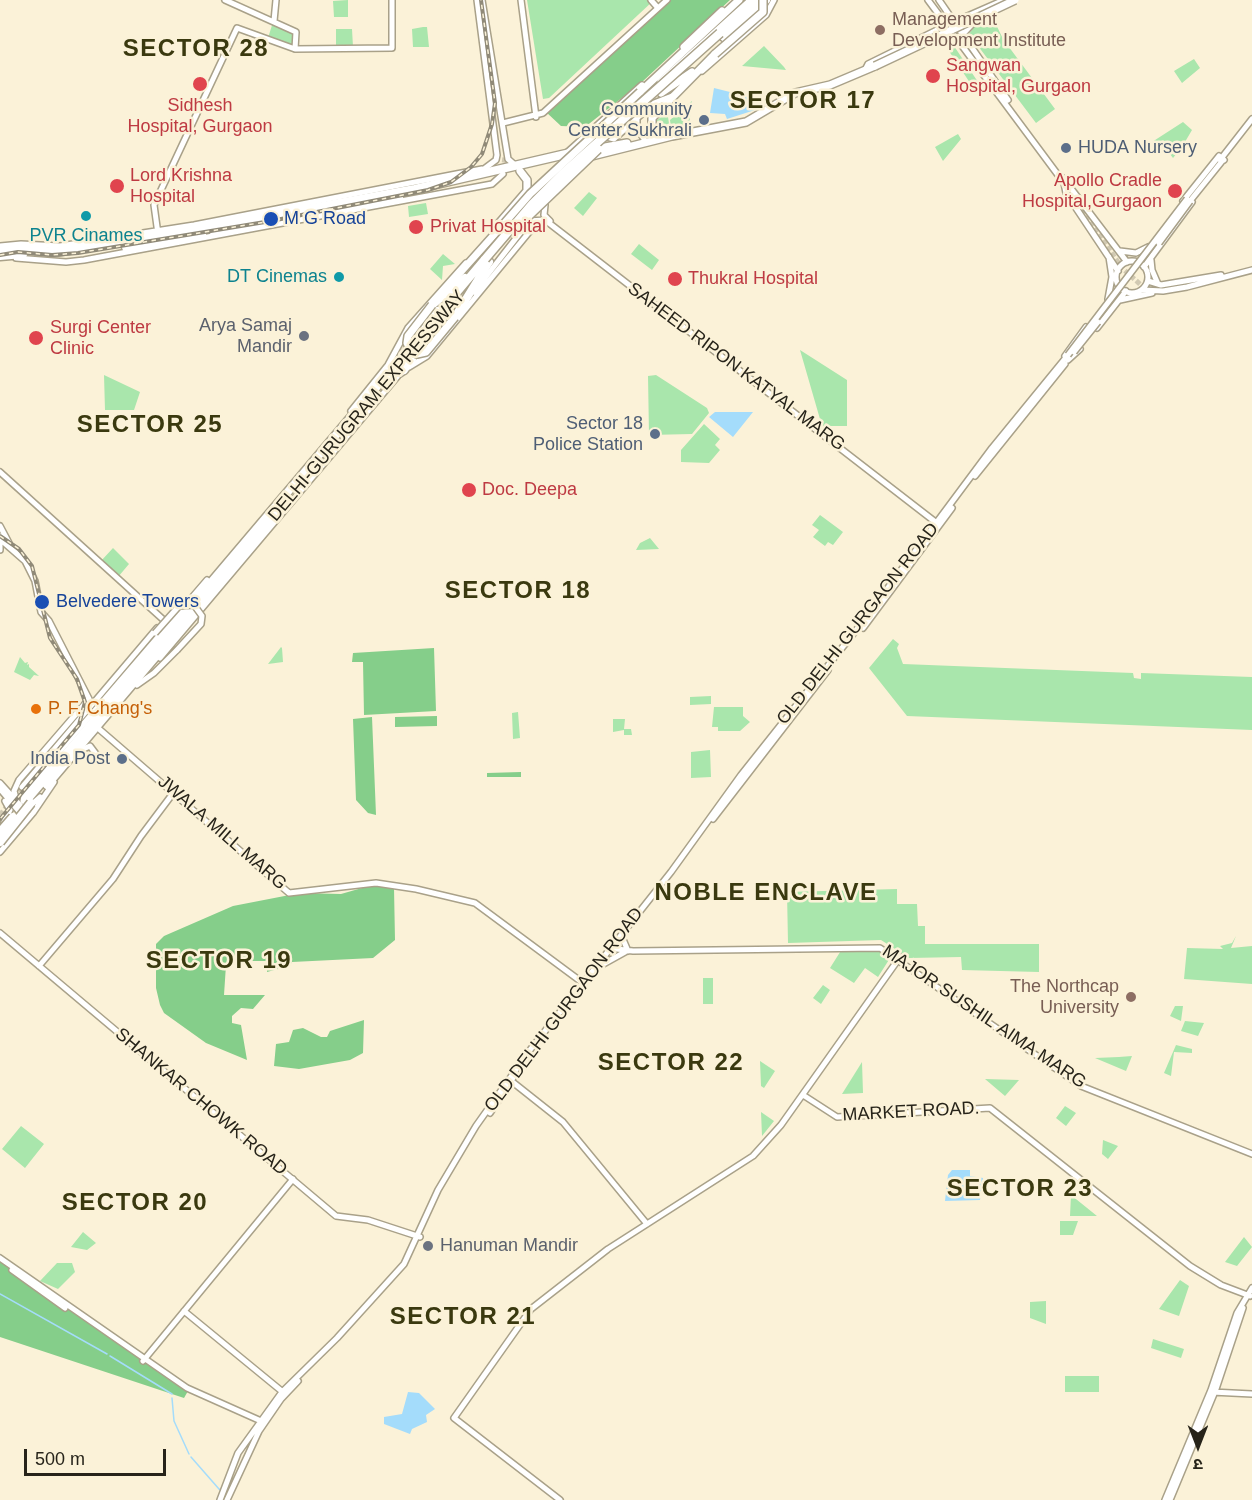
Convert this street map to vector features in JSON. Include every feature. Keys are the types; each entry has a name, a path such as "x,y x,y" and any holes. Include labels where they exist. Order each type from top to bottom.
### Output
{"highway":[{"path":"735,20 750,0"},
{"name":"DELHI-GURUGRAM EXPRESSWAY","path":"0,832 147,654 473,273 536,209 757,0"},
{"name":"DELHI-GURUGRAM EXPRESSWAY","path":"1,847 23,804 177,632 428,335 532,204 562,174 764,0"},
{"path":"741,37 742,26 772,0"},
{"path":"352,206 391,191 555,164 577,155"},
{"path":"0,258 18,254 50,256 102,253 157,233 352,206 503,174 577,155"},
{"path":"0,248 55,252 204,236 301,219 329,209"},
{"path":"455,317 477,284 487,260"},
{"path":"432,305 447,291 473,273"},
{"path":"376,388 386,367 421,324 445,307"},
{"path":"390,379 403,370 428,335"},
{"path":"171,645 177,632"}],"main road":[{"path":"225,0 297,33 295,49"},
{"path":"274,21 276,0"},
{"path":"0,248 21,244 60,246 157,233 154,205 238,27 271,42 295,49 393,48 392,0"},
{"path":"380,206 471,178 496,160 497,147 477,0"},
{"path":"482,0 505,157"},
{"path":"523,0 537,114"},
{"path":"502,121 537,114 660,3 651,0"},
{"path":"596,156 528,221 426,352 417,354 411,351 407,344 408,336 457,275 530,194 732,0"},
{"path":"577,155 640,90 668,68 739,0"},
{"path":"577,155 750,0"},
{"path":"660,135 652,125 652,118 684,83 763,12 764,0"},
{"path":"928,0 941,18 961,36 1070,190"},
{"path":"939,0 954,22 954,30 1065,183 1127,262"},
{"path":"954,22 1004,0"},
{"path":"875,65 1010,0"},
{"path":"864,70 1015,0"},
{"path":"577,155 596,156 748,118 790,93 830,84 1022,0"},
{"path":"933,8 944,20 950,16"},
{"path":"965,17 968,24"},
{"path":"864,70 936,30 941,26 941,18"},
{"path":"961,36 976,20"},
{"path":"936,30 940,37"},
{"path":"608,127 606,132 611,140 654,104 670,98 741,37"},
{"path":"661,93 716,54"},
{"path":"668,68 676,55"},
{"path":"488,241 497,226 527,191 527,180 520,169 508,159 496,91"},
{"path":"637,118 636,128 644,139"},
{"path":"1136,262 1252,121"},
{"path":"623,132 629,143"},
{"path":"577,155 660,135 685,132"},
{"path":"577,155 586,166"},
{"path":"1144,267 1221,158"},
{"path":"1067,358 1221,158"},
{"path":"488,241 510,223 559,173 555,164"},
{"path":"301,219 352,206 380,206 492,184 503,174"},
{"path":"1065,183 1066,193 1108,251 1118,271 1118,283 1066,353 1067,358"},
{"path":"543,188 553,198"},
{"path":"218,223 376,191 391,191"},
{"path":"23,804 23,801 30,806 53,783 403,370 427,356 543,219 545,205"},
{"path":"528,221 543,219"},
{"name":"SAHEED RIPON KATYAL MARG","path":"543,219 939,523"},
{"path":"102,253 204,236"},
{"path":"1118,250 1133,253 1148,247"},
{"path":"507,248 510,256"},
{"path":"1107,299 1112,277 1108,251"},
{"path":"1151,258 1152,270 1158,284"},
{"path":"23,804 113,690 147,654 169,625 341,424 386,367 408,328 459,268 470,260"},
{"path":"1118,271 1127,262 1136,262 1144,267 1148,281 1142,290"},
{"path":"1206,279 1252,268"},
{"path":"1119,300 1219,276"},
{"path":"1148,281 1158,284 1219,276"},
{"path":"1118,283 1126,291"},
{"path":"1067,358 1126,291 1163,291"},
{"name":"OLD DELHI GURGAON ROAD","path":"227,1495 233,1463 260,1422 283,1393 339,1340 400,1273 435,1197 510,1081 583,983 885,601 939,523 1067,358"},
{"path":"0,472 169,625"},
{"path":"0,526 12,547"},
{"path":"1,538 25,561 35,581 41,612 49,621 91,701"},
{"path":"0,550 1,538"},
{"path":"23,804 15,791 55,738 124,669 179,606 194,605 202,616 201,624 157,670 137,685"},
{"path":"116,676 164,620"},
{"path":"29,819 19,786 91,701 113,690"},
{"name":"JWALA MILL MARG","path":"99,729 290,893 376,883 416,889 475,903 583,983"},
{"path":"81,750 90,746 96,754"},
{"path":"0,783 23,804"},
{"path":"1,847 29,819 53,783"},
{"path":"0,789 23,804"},
{"path":"39,966 113,879 174,792"},
{"path":"0,795 10,810 0,827"},
{"name":"OLD DELHI GURGAON ROAD","path":"510,1081 699,835"},
{"name":"SHANKAR CHOWK ROAD","path":"0,935 339,1221 368,1222 418,1237"},
{"name":"SHANKAR CHOWK ROAD","path":"0,935 292,1180"},
{"path":"598,967 627,951 622,937"},
{"name":"MAJOR SUSHIL AIMA MARG","path":"611,949 627,951 874,945 899,958 1085,1086 1252,1153"},
{"path":"560,1500 454,1418 528,1312 597,1258 750,1158 781,1125 899,958"},
{"path":"510,1081 566,1127 647,1224"},
{"name":"MARKET ROAD.","path":"803,1095 837,1117 990,1108 1190,1266 1221,1285 1250,1295"},
{"path":"143,1360 292,1180"},
{"path":"0,1260 191,1392 260,1422"},
{"path":"1170,1500 1252,1288"},
{"path":"184,1311 283,1393"},
{"path":"1212,1392 1252,1394"},
{"path":"1165,1500 1212,1392"},
{"name":"OLD DELHI GURGAON ROAD","path":"220,1500 227,1495 283,1393"},
{"path":"244,1445 245,1452 249,1452"}],"green space":[{"path":"348,0 348,17 334,17 333,1"},
{"path":"527,0 653,1 549,98 543,99"},
{"path":"670,0 730,0 642,82 585,127 561,126 546,112"},
{"path":"992,16 1003,39 1055,109 1036,123 969,34 976,24"},
{"path":"273,22 299,34 293,48 268,38"},
{"path":"427,27 429,47 413,47 412,29"},
{"path":"336,29 352,29 353,47 336,47"},
{"path":"952,43 982,88 976,92 947,48"},
{"path":"764,46 784,67 786,70 742,66"},
{"path":"1194,59 1200,68 1182,83 1174,71"},
{"path":"692,101 689,126 671,127 670,120"},
{"path":"665,114 668,117 670,130 662,132 654,126 654,119 656,121"},
{"path":"1183,122 1192,130 1182,147 1173,158 1167,150 1160,154 1152,142"},
{"path":"958,134 961,139 943,161 935,147"},
{"path":"589,192 597,198 583,216 574,208"},
{"path":"426,203 428,214 409,217 408,206"},
{"path":"639,244 659,260 652,270 631,254"},
{"path":"443,254 455,264 443,266 442,280 430,269"},
{"path":"800,350 847,380 847,426 822,426"},
{"path":"104,375 140,392 134,410 105,410"},
{"path":"656,375 707,408 709,413 692,434 649,435 648,376"},
{"path":"704,424 720,439 715,445 720,450 709,463 681,462 681,450"},
{"path":"820,515 843,532 833,545 828,542 825,546 813,537 819,530 812,525"},
{"path":"650,538 659,549 636,550 640,543"},
{"path":"113,548 129,564 118,577 101,561"},
{"path":"893,639 899,644 897,648 903,664 1133,673 1134,678 1141,679 1141,673 1252,677 1252,730 907,716 869,668"},
{"path":"281,647 283,662 268,664"},
{"path":"434,648 436,711 364,715 363,662 352,662 353,653"},
{"path":"20,657 25,663 28,662 27,665 29,664 29,667 39,676 34,675 30,680 14,672"},
{"path":"711,696 711,704 690,705 690,697"},
{"path":"714,707 743,707 743,716 750,722 740,731 718,731 718,727 712,727"},
{"path":"518,712 520,738 513,739 512,713"},
{"path":"437,716 437,726 395,727 395,717"},
{"path":"372,717 376,815 368,813 356,800 353,719"},
{"path":"613,719 625,719 624,729 631,729 632,735 624,735 624,730 613,732"},
{"path":"710,750 711,777 691,778 691,752"},
{"path":"521,772 521,777 487,777 487,773"},
{"path":"369,886 394,888 395,940 373,958 292,962 290,966 279,966 278,969 267,972 267,961 236,961 226,965 224,995 265,995 253,1009 241,1008 232,1016 232,1023 241,1025 247,1060 206,1043 164,1013 156,988 156,944 164,936 233,906 300,893 341,894"},
{"path":"897,889 897,904 917,904 918,926 925,926 925,944 1039,944 1039,972 962,970 961,957 909,958 881,940 788,943 787,892"},
{"path":"1236,936 1231,948 1252,946 1252,984 1184,979 1187,948 1223,949 1220,946 1232,943"},
{"path":"842,949 879,951 892,955 878,977 865,968 854,983 830,968"},
{"path":"703,978 713,978 713,1004 703,1004"},
{"path":"823,985 830,990 821,1004 813,998"},
{"path":"1175,1006 1183,1006 1181,1021 1170,1016"},
{"path":"364,1020 363,1053 350,1060 299,1069 274,1066 276,1044 289,1042 293,1030 303,1028 321,1037 327,1037 330,1031"},
{"path":"1185,1021 1204,1023 1198,1036 1181,1031"},
{"path":"1176,1045 1192,1049 1192,1053 1174,1052 1171,1076 1164,1073"},
{"path":"1132,1056 1126,1071 1095,1058 1119,1057"},
{"path":"760,1061 775,1071 764,1088 761,1086"},
{"path":"862,1062 863,1093 842,1094"},
{"path":"985,1079 1019,1080 1005,1096"},
{"path":"1065,1106 1076,1113 1066,1126 1056,1118"},
{"path":"761,1112 774,1121 762,1136"},
{"path":"21,1126 44,1144 25,1168 2,1149"},
{"path":"1103,1140 1118,1146 1108,1159 1102,1154"},
{"path":"1071,1195 1097,1216 1070,1216"},
{"path":"1060,1221 1078,1221 1073,1235 1060,1235"},
{"path":"83,1232 96,1243 87,1250 71,1247"},
{"path":"1244,1237 1252,1247 1237,1266 1225,1262"},
{"path":"0,1261 188,1391 184,1398 0,1337"},
{"path":"57,1263 72,1263 75,1272 58,1289 40,1281"},
{"path":"1180,1280 1189,1286 1179,1316 1159,1309"},
{"path":"1046,1301 1046,1324 1030,1318 1030,1302"},
{"path":"1153,1339 1184,1349 1181,1358 1151,1348"},
{"path":"1065,1376 1099,1376 1099,1392 1065,1392"}],"water":[{"path":"714,88 754,98 761,103 755,110 727,119 725,114 710,113"},
{"path":"715,412 753,412 733,437 709,417"},
{"path":"952,1170 970,1170 970,1176 983,1178 980,1200 945,1201 948,1175"},
{"path":"408,1392 419,1393 435,1409 426,1415 427,1422 412,1429 410,1434 384,1424 384,1417 402,1414"}],"waterway":[{"path":"0,1294 107,1354"},
{"path":"110,1356 172,1394"},
{"path":"172,1398 174,1421 189,1454"},
{"path":"191,1457 219,1489 228,1494"}],"tunnel":[{"path":"503,170 505,157"},
{"path":"1069,191 1122,268 1141,285 1154,289"},
{"path":"0,815 22,787"}],"railway":[{"path":"0,255 18,252 52,255 78,253 271,221 428,190 451,182 471,167 482,154 492,124 495,103 481,0"},
{"path":"0,536 19,549 32,566 50,638 77,679 85,702 79,725 0,819"}],"place":[{"name":"Management Development Institute","path":"880,30"},
{"name":"Sangwan Hospital, Gurgaon","path":"933,76"},
{"name":"Sidhesh Hospital, Gurgaon","path":"200,84"},
{"name":"Community Center Sukhrali","path":"704,120"},
{"name":"HUDA Nursery","path":"1066,148"},
{"name":"Lord Krishna Hospital","path":"117,186"},
{"name":"Apollo Cradle Hospital,Gurgaon","path":"1175,191"},
{"name":"PVR Cinames","path":"86,216"},
{"name":"M G Road","path":"271,219"},
{"name":"Privat Hospital","path":"416,227"},
{"name":"DT Cinemas","path":"339,277"},
{"name":"Thukral Hospital","path":"675,279"},
{"name":"Arya Samaj Mandir","path":"304,336"},
{"name":"Surgi Center Clinic","path":"36,338"},
{"name":"Sector 18 Police Station","path":"655,434"},
{"name":"Doc. Deepa","path":"469,490"},
{"name":"Belvedere Towers","path":"42,602"},
{"name":"P. F. Chang's","path":"36,709"},
{"name":"India Post","path":"122,759"},
{"name":"The Northcap University","path":"1131,997"},
{"name":"Hanuman Mandir","path":"428,1246"}],"district":[{"name":"SECTOR 28","path":"196,49"},
{"name":"SECTOR 17","path":"803,101"},
{"name":"SECTOR 25","path":"150,425"},
{"name":"SECTOR 18","path":"518,591"},
{"name":"NOBLE ENCLAVE","path":"766,893"},
{"name":"SECTOR 19","path":"219,961"},
{"name":"SECTOR 22","path":"671,1063"},
{"name":"SECTOR 23","path":"1020,1189"},
{"name":"SECTOR 20","path":"135,1203"},
{"name":"SECTOR 21","path":"463,1317"}]}
